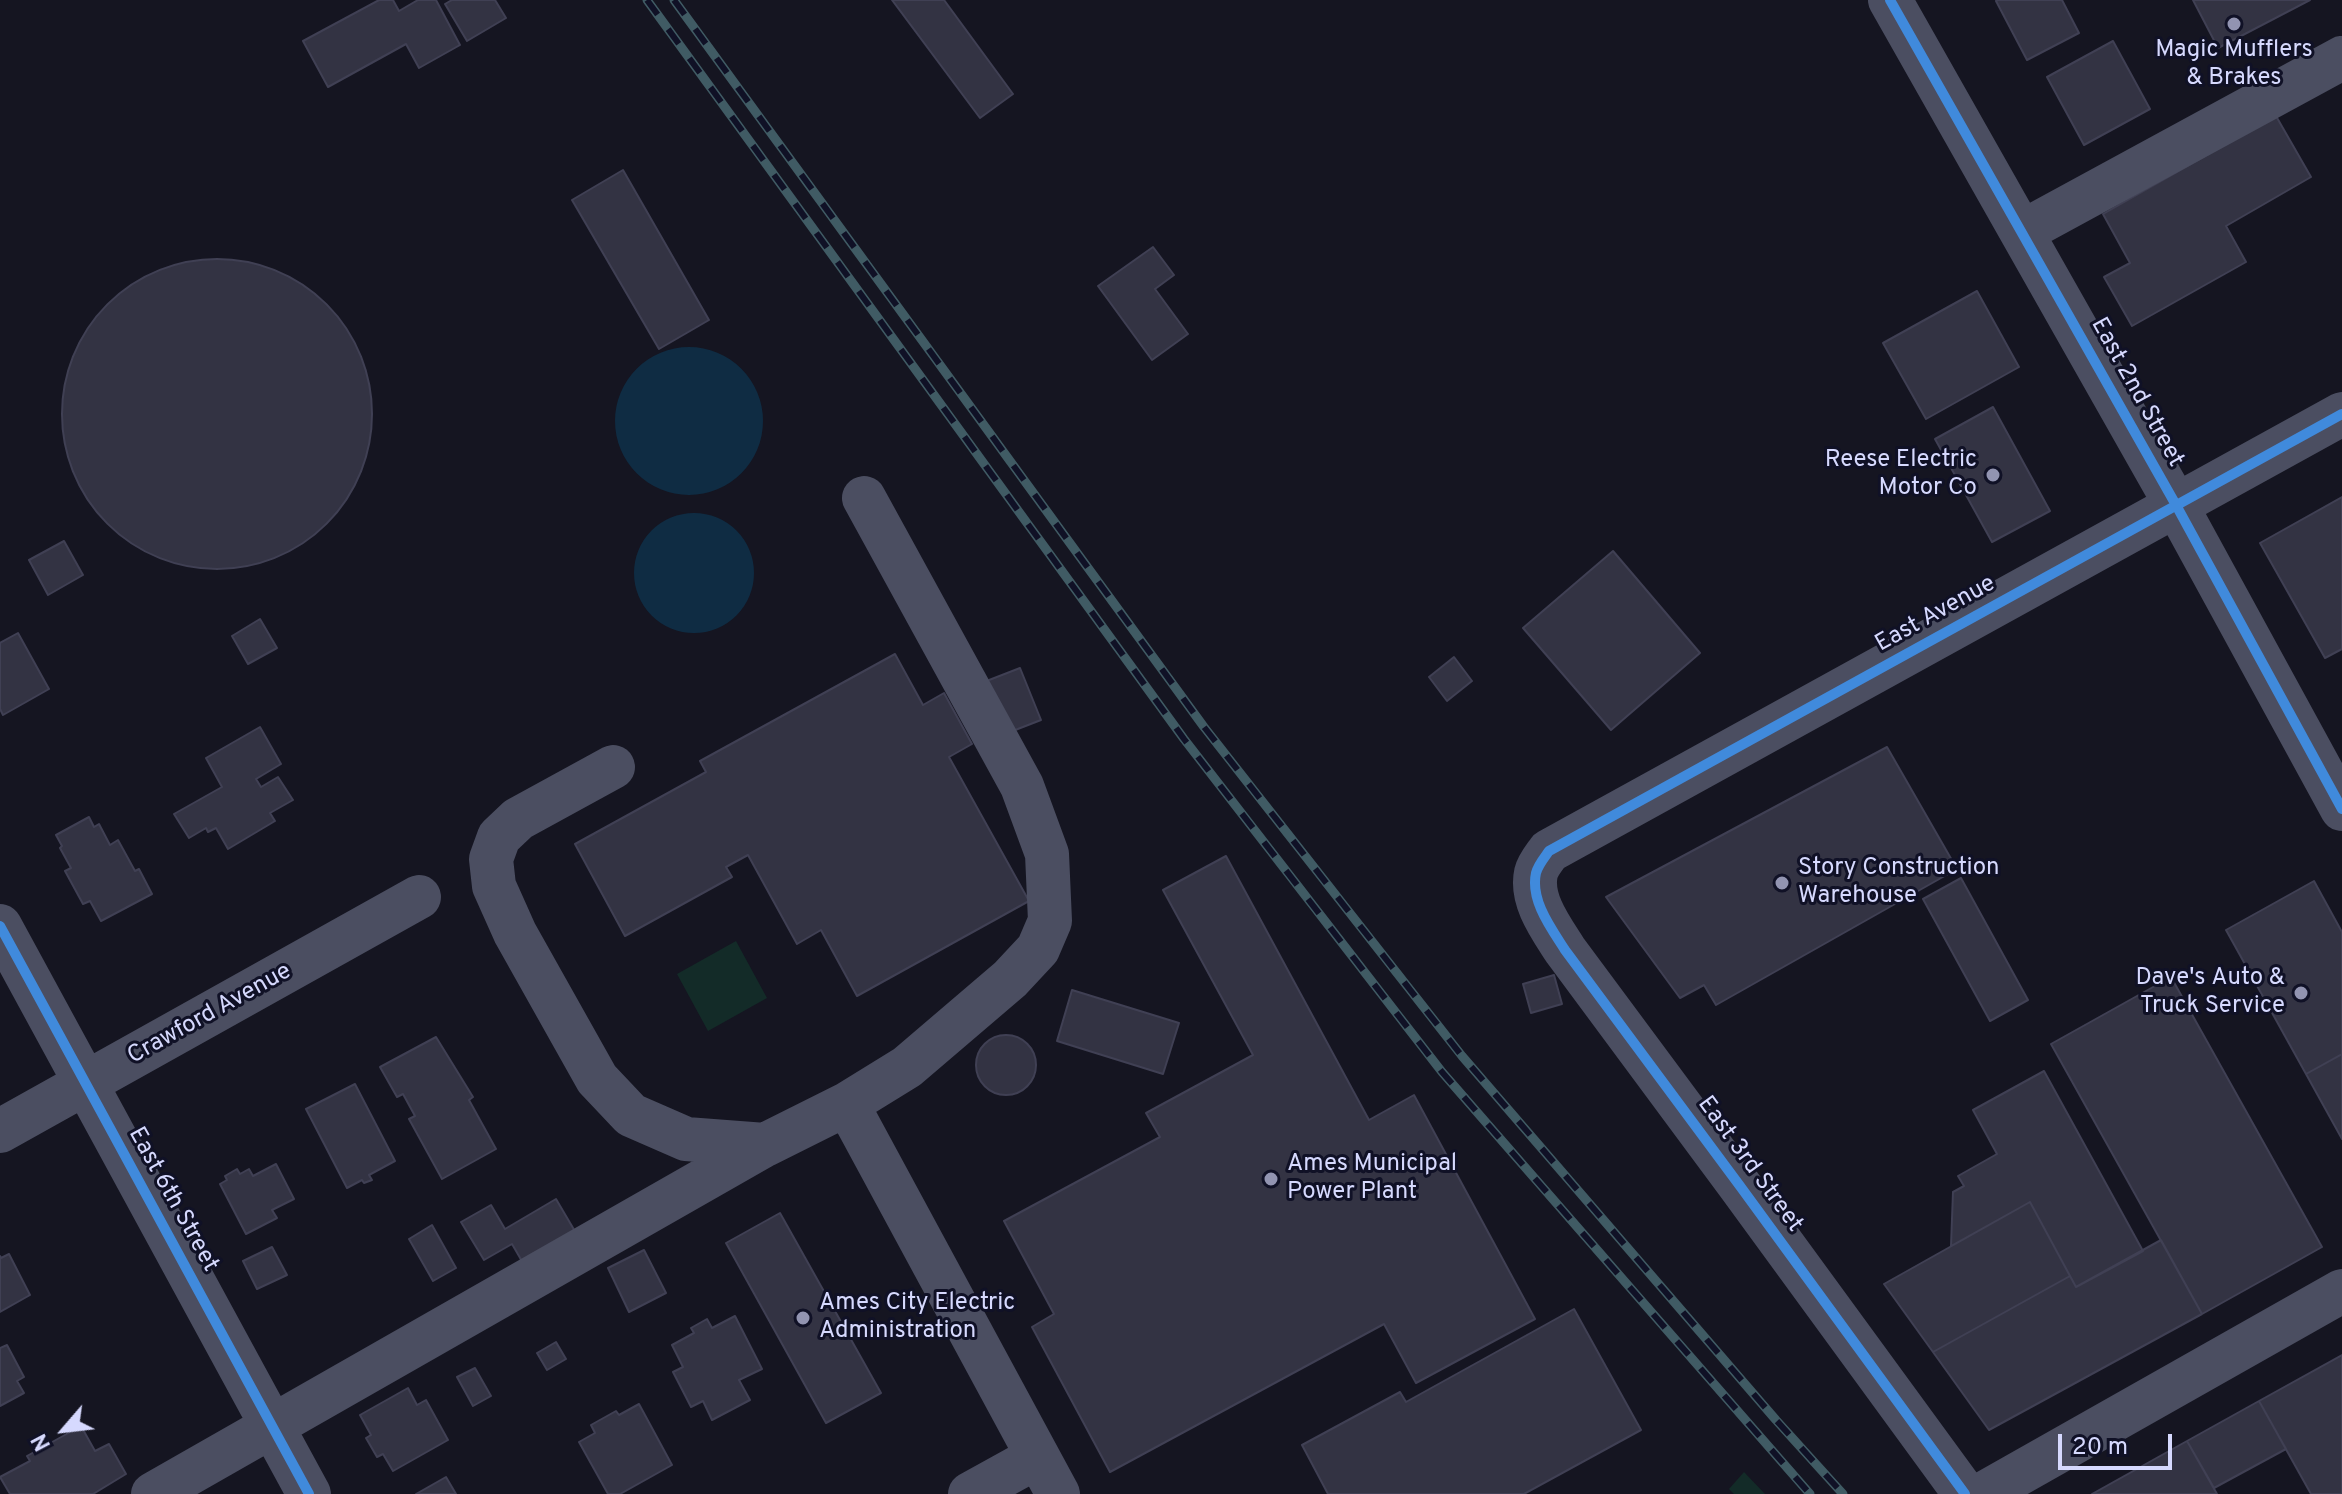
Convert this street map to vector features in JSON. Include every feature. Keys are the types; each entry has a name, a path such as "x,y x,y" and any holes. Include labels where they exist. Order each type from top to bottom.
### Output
{"street":[{"name":"East 2nd Street","path":"1890,0 2176,505 2342,809"},
{"path":"2022,232 2342,58"},
{"name":"East Avenue","path":"1549,851 2342,414"},
{"path":"153,1494 765,1145 847,1104 907,1067 1010,979 1038,949 1050,921 1047,854 1022,786 864,498"},
{"path":"613,767 518,819 499,837 491,859 494,886 500,903 597,1079 631,1115 686,1139 765,1145"},
{"name":"East 3rd Street","path":"1549,851 1536,870 1535,890 1546,919 1565,950 1965,1494"},
{"name":"Crawford Avenue","path":"0,1131 419,897"},
{"name":"East 6th Street","path":"0,926 309,1494"},
{"path":"847,1104 1048,1475 970,1494"},
{"path":"1983,1494 2342,1291"}],"green space":[{"path":"736,941 767,998 708,1031 677,974"},
{"path":"1744,1472 1765,1494 1734,1494 1729,1489"}],"water":[{"path":"689,347 717,353 741,369 757,393 763,421 757,449 741,473 717,489 689,495 661,489 637,473 621,449 615,421 621,393 637,369 661,353"},
{"path":"694,513 717,517 737,530 750,550 754,573 750,596 737,616 717,629 694,633 671,629 651,616 638,596 634,573 638,550 651,530 671,517"}],"building":[{"path":"379,0 393,0 399,11 418,0 436,0 460,45 419,68 406,44 328,87 303,41"},
{"path":"452,0 495,0 506,18 467,41 445,4"},
{"path":"892,0 944,0 1013,94 980,118"},
{"path":"1998,0 2062,0 2079,33 2027,60"},
{"name":"Magic Mufflers & Brakes","path":"2193,0 2310,0 2218,48"},
{"path":"2113,41 2150,109 2084,145 2047,77"},
{"path":"2276,116 2311,177 2226,226 2246,262 2132,326 2104,277 2130,263 2103,214"},
{"path":"623,170 709,320 659,349 572,200"},
{"path":"1153,247 1174,275 1155,289 1188,334 1152,360 1098,286"},
{"path":"217,259 247,262 276,271 303,285 327,304 346,328 360,355 369,384 372,414 369,444 360,473 346,500 327,524 303,543 276,557 247,566 217,569 187,566 158,557 131,543 107,524 88,500 74,473 65,444 62,414 65,384 74,355 88,328 107,304 131,285 158,271 187,262"},
{"path":"1977,291 2019,367 1926,419 1883,343"},
{"name":"Reese Electric Motor Co","path":"1993,407 2050,511 1992,542 1935,439"},
{"path":"2342,497 2342,649 2325,658 2260,543"},
{"path":"64,541 83,575 48,595 29,560"},
{"path":"1613,551 1700,653 1611,730 1523,628"},
{"path":"260,619 277,648 248,664 232,636"},
{"path":"18,633 49,689 3,715 0,709 0,643"},
{"path":"895,654 923,705 944,693 972,744 949,757 1029,901 857,996 821,930 797,944 748,855 726,867 732,877 625,936 575,844 706,772 700,761"},
{"path":"1454,657 1472,681 1447,701 1429,677"},
{"path":"1020,668 1041,720 1005,734 984,682"},
{"path":"260,727 281,764 256,779 261,787 278,777 293,800 270,813 275,821 228,849 216,828 208,832 206,828 189,838 174,814 222,787 206,758"},
{"name":"Story Construction Warehouse","path":"1887,747 1957,869 1716,1005 1704,985 1680,998 1606,897"},
{"path":"89,817 94,827 99,824 110,845 118,840 152,894 101,921 90,901 83,904 65,871 71,868 56,835"},
{"name":"Ames Municipal Power Plant","path":"1226,856 1369,1120 1414,1095 1535,1319 1416,1383 1384,1324 1110,1472 1032,1327 1054,1314 1004,1221 1160,1137 1146,1113 1253,1055 1163,890"},
{"path":"1961,878 2028,1000 1990,1021 1923,899"},
{"name":"Dave's Auto & Truck Service","path":"2314,881 2342,932 2342,1054 2306,1074 2226,930"},
{"path":"1554,975 1562,1004 1531,1013 1523,984"},
{"path":"2171,977 2322,1247 2202,1314 2051,1044"},
{"path":"1072,990 1179,1023 1163,1074 1057,1041"},
{"path":"1006,1035 1028,1043 1036,1065 1028,1087 1006,1095 984,1087 976,1065 984,1043"},
{"path":"436,1037 473,1097 469,1100 496,1149 442,1179 409,1119 415,1116 403,1094 397,1097 380,1067"},
{"path":"2342,1054 2342,1139 2306,1074"},
{"path":"2044,1071 2143,1251 2076,1287 2030,1202 1951,1246 1953,1192 1964,1186 1958,1176 1997,1154 1973,1110"},
{"path":"355,1084 395,1161 369,1175 372,1180 364,1183 362,1180 347,1188 306,1109"},
{"path":"276,1164 294,1199 272,1210 277,1218 246,1234 220,1184 227,1180 225,1176 237,1169 240,1174 249,1169 253,1176"},
{"path":"556,1199 576,1233 523,1263 512,1244 484,1260 461,1222 491,1205 505,1229"},
{"path":"2030,1202 2070,1276 1933,1352 1884,1284"},
{"name":"Ames City Electric Administration","path":"780,1213 881,1393 826,1423 726,1243"},
{"path":"432,1225 456,1268 433,1281 409,1239"},
{"path":"2161,1240 2202,1314 1989,1430 1933,1352 2070,1276 2076,1287"},
{"path":"272,1247 287,1275 257,1289 243,1261"},
{"path":"644,1250 666,1293 629,1312 608,1268"},
{"path":"9,1254 30,1295 0,1312 0,1256"},
{"path":"1574,1309 1641,1430 1524,1494 1328,1494 1302,1445 1400,1392 1406,1402"},
{"path":"735,1316 762,1369 739,1380 750,1400 712,1420 703,1401 691,1407 673,1372 683,1367 672,1345 694,1333 691,1328 707,1319 712,1328"},
{"path":"556,1342 566,1359 547,1370 537,1353"},
{"path":"7,1345 24,1377 17,1381 24,1393 0,1406 0,1348"},
{"path":"2342,1355 2342,1494 2311,1494 2259,1401"},
{"path":"475,1368 491,1396 473,1406 457,1377"},
{"path":"408,1388 417,1405 426,1400 448,1440 393,1471 383,1454 377,1457 366,1438 371,1435 360,1415"},
{"path":"2259,1401 2286,1449 2214,1488 2187,1441"},
{"path":"639,1404 672,1465 620,1494 608,1494 579,1442 595,1433 591,1425 616,1411 619,1415"},
{"path":"81,1426 95,1451 109,1444 126,1474 93,1494 10,1494 0,1477 30,1461 27,1456"},
{"path":"2187,1441 2217,1494 2092,1494"},
{"path":"446,1477 456,1494 416,1494"}],"railway":[{"path":"647,0 1184,739 1442,1072 1810,1494"},
{"path":"674,0 1204,727 1462,1056 1843,1494"}],"cycle path":[{"path":"1890,0 2176,505 2342,809"},
{"path":"1965,1494 1565,950 1539,903 1535,883 1537,870 1549,851 2342,414"},
{"path":"0,926 309,1494"}],"place":[{"name":"Magic Mufflers & Brakes","path":"2234,24"},
{"name":"Reese Electric Motor Co","path":"1993,475"},
{"name":"Story Construction Warehouse","path":"1782,883"},
{"name":"Dave's Auto & Truck Service","path":"2301,993"},
{"name":"Ames Municipal Power Plant","path":"1271,1179"},
{"name":"Ames City Electric Administration","path":"803,1318"}]}
